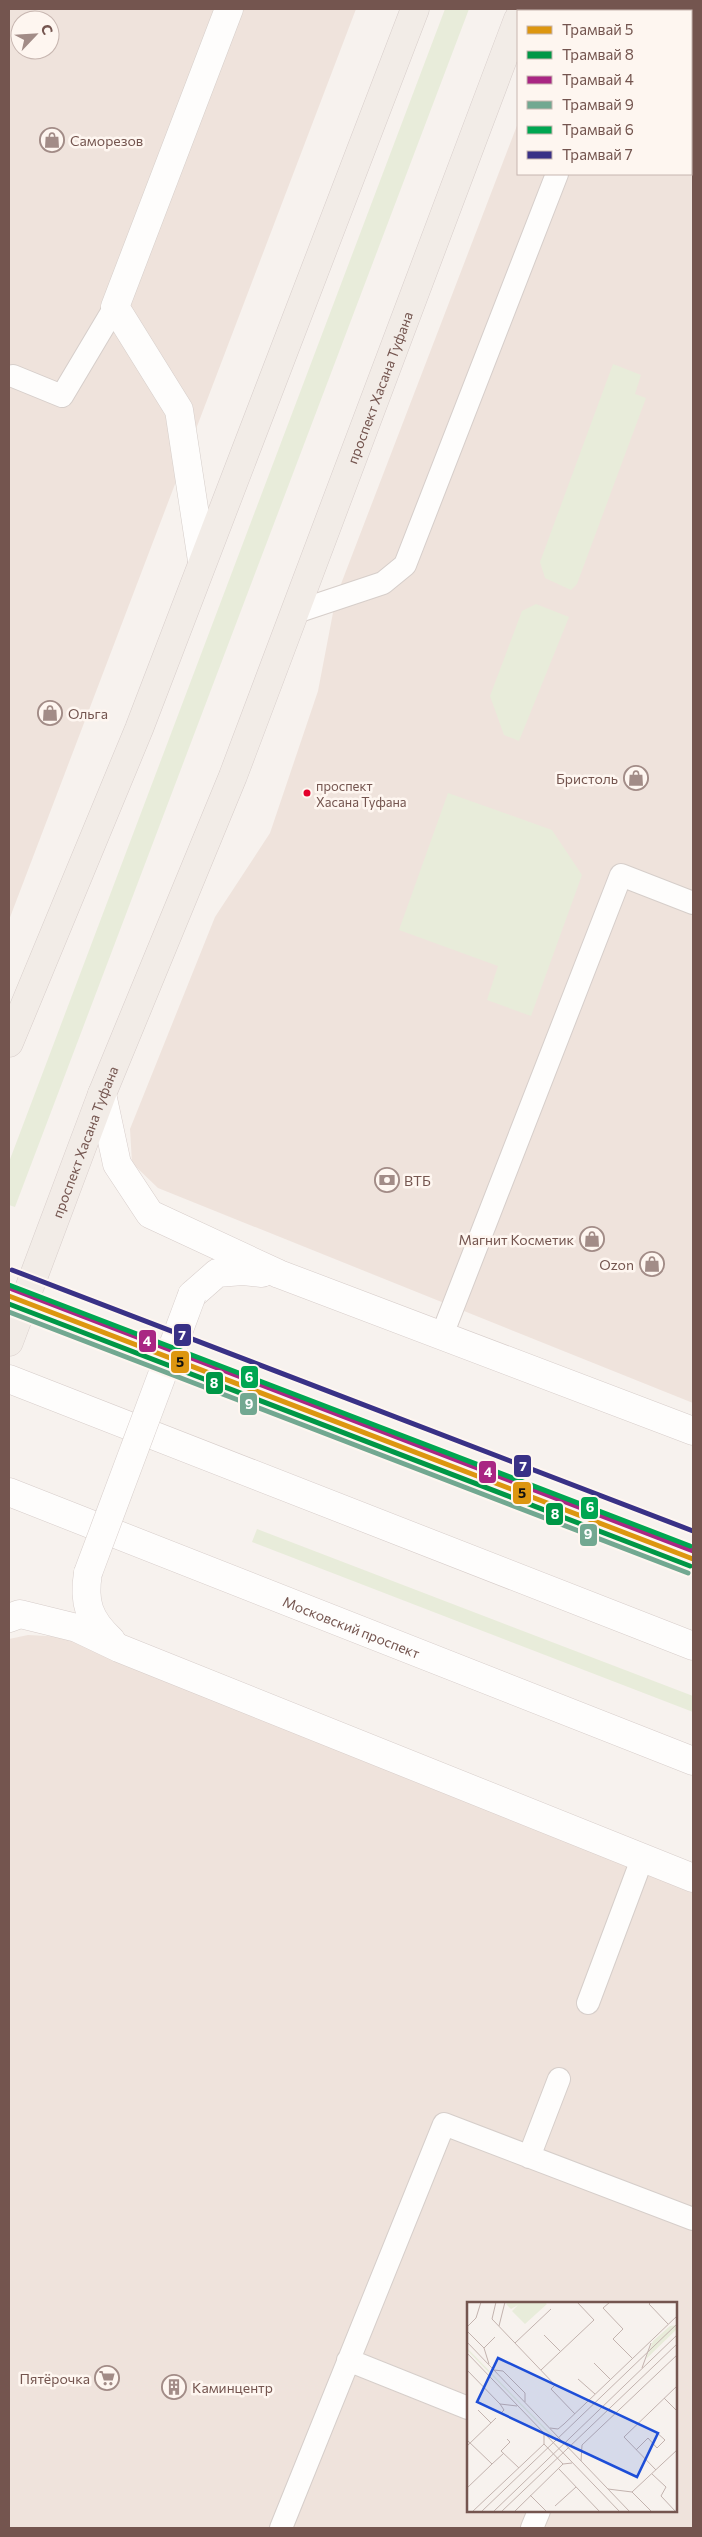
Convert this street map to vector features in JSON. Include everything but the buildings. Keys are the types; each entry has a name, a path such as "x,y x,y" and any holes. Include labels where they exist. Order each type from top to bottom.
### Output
{"main road":[{"path":"202,561 179,410 115,307 229,9"},
{"path":"9,1043 139,729 415,9"},
{"name":"проспект Хасана Туфана","path":"9,1342 49,1240 102,1094 233,776 517,21"},
{"path":"102,1094 117,1164 150,1214 278,1274 693,1431"},
{"path":"119,1648 106,1635 88,1611 86,1599 88,1573 192,1295 217,1273 243,1271 278,1274"},
{"path":"9,1379 693,1646"},
{"name":"Московский проспект","path":"9,1492 693,1761"},
{"path":"9,1618 20,1614 77,1628 119,1648 693,1878"}],"lane":[{"path":"296,612 383,583 405,565 557,175"},
{"path":"13,376 62,396 115,307"},
{"path":"442,1335 621,875 693,903"},
{"path":"588,2003 642,1858"},
{"path":"529,2157 559,2079"},
{"path":"281,2528 444,2124 693,2219"},
{"path":"348,2360 467,2408"},
{"path":"532,2528 539,2512"}],"shaded area":[{"path":"9,9 356,9 9,920"},
{"path":"693,9 693,1403 158,1188 132,1163 130,1129 215,917 270,833 318,691 336,597 517,126 517,175 692,175 692,10 562,10"},
{"path":"28,1635 65,1637 693,1883 693,2528 9,2528 9,1639"}],"green space":[{"path":"445,9 469,9 15,1207 9,1205 9,1162"},
{"path":"613,364 641,375 635,394 646,398 577,584 571,590 545,578 540,562"},
{"path":"536,604 569,617 519,741 504,735 490,696 522,611"},
{"path":"448,793 552,830 582,875 531,1016 487,1000 498,966 399,930"},
{"path":"257,1529 693,1696 693,1712 252,1542"}],"tram line":[{"name":"7","path":"12,1270 693,1531"},
{"name":"6","path":"9,1285 690,1546"},
{"name":"4","path":"12,1289 693,1551"},
{"name":"5","path":"9,1296 693,1559"},
{"name":"8","path":"9,1304 690,1566"},
{"name":"9","path":"9,1312 688,1573"}],"place":[{"name":"Саморезов","path":"52,140"},
{"name":"Ольга","path":"50,713"},
{"name":"Бристоль","path":"636,778"},
{"name":"проспект Хасана Туфана","path":"307,793"},
{"name":"ВТБ","path":"387,1180"},
{"name":"Магнит Косметик","path":"592,1239"},
{"name":"Ozon","path":"652,1264"},
{"name":"Пятёрочка","path":"107,2378"},
{"name":"Каминцентр","path":"174,2387"}]}
